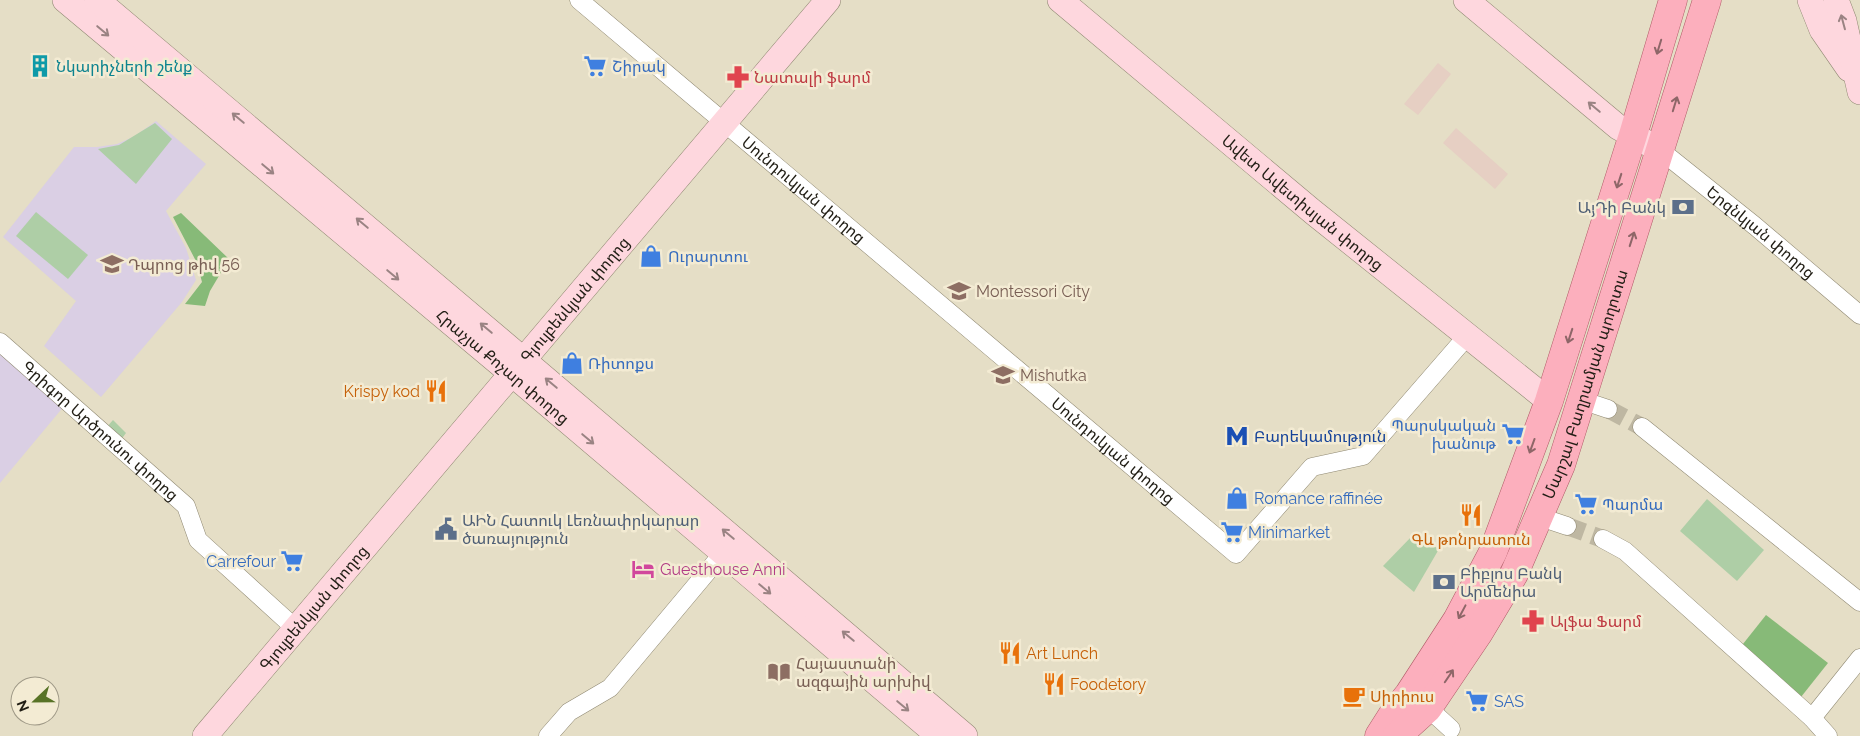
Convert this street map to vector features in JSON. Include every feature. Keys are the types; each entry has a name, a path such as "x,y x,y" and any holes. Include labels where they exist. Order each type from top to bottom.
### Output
{"main road":[{"name":"Հրաչյա Քոչար փողոց","path":"65,0 517,366 965,736"},
{"name":"Հրաչյա Քոչար փողոց","path":"98,0 517,366 722,553 939,736"},
{"name":"Գյուլբենկյան փողոց","path":"205,736 828,0"},
{"name":"Ավետ Ավետիսյան փողոց","path":"1060,0 1313,212 1549,400"},
{"path":"1466,0 1618,127 1660,150"},
{"name":"Մարշալ Բաղրամյան պողոտա","path":"1400,728 1410,694 1457,620 1493,552 1549,400 1633,135 1673,0"},
{"name":"Մարշալ Բաղրամյան պողոտա","path":"1378,736 1400,728 1428,708 1478,634 1514,574 1540,517 1561,465 1707,0"},
{"path":"1810,0 1822,30 1858,85"},
{"path":"1836,0 1844,21 1858,85"},
{"path":"1362,736 1400,728"}],"street":[{"name":"Սունդուկյան փողոց","path":"579,0 1236,554 1312,467 1363,456 1468,335"},
{"name":"Երզնկյան փողոց","path":"1660,150 1755,226 1860,315"},
{"name":"Գրիգոր Արծրունու փողոց","path":"0,342 186,506 198,540 296,629"},
{"path":"1581,400 1608,409"},
{"path":"1642,427 1860,602"},
{"path":"1540,517 1567,526"},
{"path":"1603,539 1625,550 1812,718 1828,736"},
{"path":"548,736 569,712 610,688 722,553"},
{"path":"1812,718 1860,658"},
{"path":"1428,708 1451,729"}],"shaded area":[{"path":"1438,63 1451,74 1418,115 1404,104"},
{"name":"Դպրոց թիվ 56","path":"156,121 206,164 166,211 186,248 196,280 182,302 101,397 44,346 76,301 3,237 74,147 97,147 117,144 135,136"},
{"path":"1456,128 1508,174 1495,189 1443,143"},
{"path":"0,349 65,405 0,483"}],"green space":[{"path":"155,123 172,139 136,184 98,149 119,145"},
{"path":"36,212 88,255 68,279 16,236"},
{"path":"181,213 229,259 210,291 205,306 185,304 202,282 197,263 173,217"},
{"path":"113,420 126,433 120,441 106,428"},
{"path":"1707,499 1764,550 1737,581 1680,531"},
{"path":"1413,535 1439,549 1414,592 1383,566"},
{"path":"1766,615 1828,663 1801,697 1739,649"}],"tunnel":[{"path":"1608,409 1642,427"},
{"path":"1567,526 1603,539"}],"place":[{"name":"Նկարիչների շենք","path":"40,66"},
{"name":"Շիրակ","path":"595,66"},
{"name":"Նատալի ֆարմ","path":"738,77"},
{"name":"ԱյԴի Բանկ","path":"1683,207"},
{"name":"Ուրարտու","path":"651,256"},
{"name":"Դպրոց թիվ 56","path":"112,264"},
{"name":"Montessori City","path":"959,291"},
{"name":"Ռիտոքս","path":"572,363"},
{"name":"Mishutka","path":"1003,375"},
{"name":"Krispy kod","path":"436,391"},
{"name":"Պարսկական խանութ","path":"1513,434"},
{"name":"Բարեկամություն","path":"1237,436"},
{"name":"Romance raffinée","path":"1237,498"},
{"name":"Պարմա","path":"1586,504"},
{"name":"Գև թոնրատուն","path":"1471,515"},
{"name":"ԱԻՆ Հատուկ Լեռնափրկարար ծառայություն","path":"446,529"},
{"name":"Minimarket","path":"1232,532"},
{"name":"Carrefour","path":"292,561"},
{"name":"Guesthouse Anni","path":"643,569"},
{"name":"Բիբլոս Բանկ Արմենիա","path":"1444,582"},
{"name":"Ալֆա Ֆարմ","path":"1533,621"},
{"name":"Art Lunch","path":"1010,653"},
{"name":"Հայաստանի ազգային արխիվ","path":"779,672"},
{"name":"Foodetory","path":"1054,684"},
{"name":"Սիրիուս","path":"1354,696"},
{"name":"SAS","path":"1477,701"}]}
